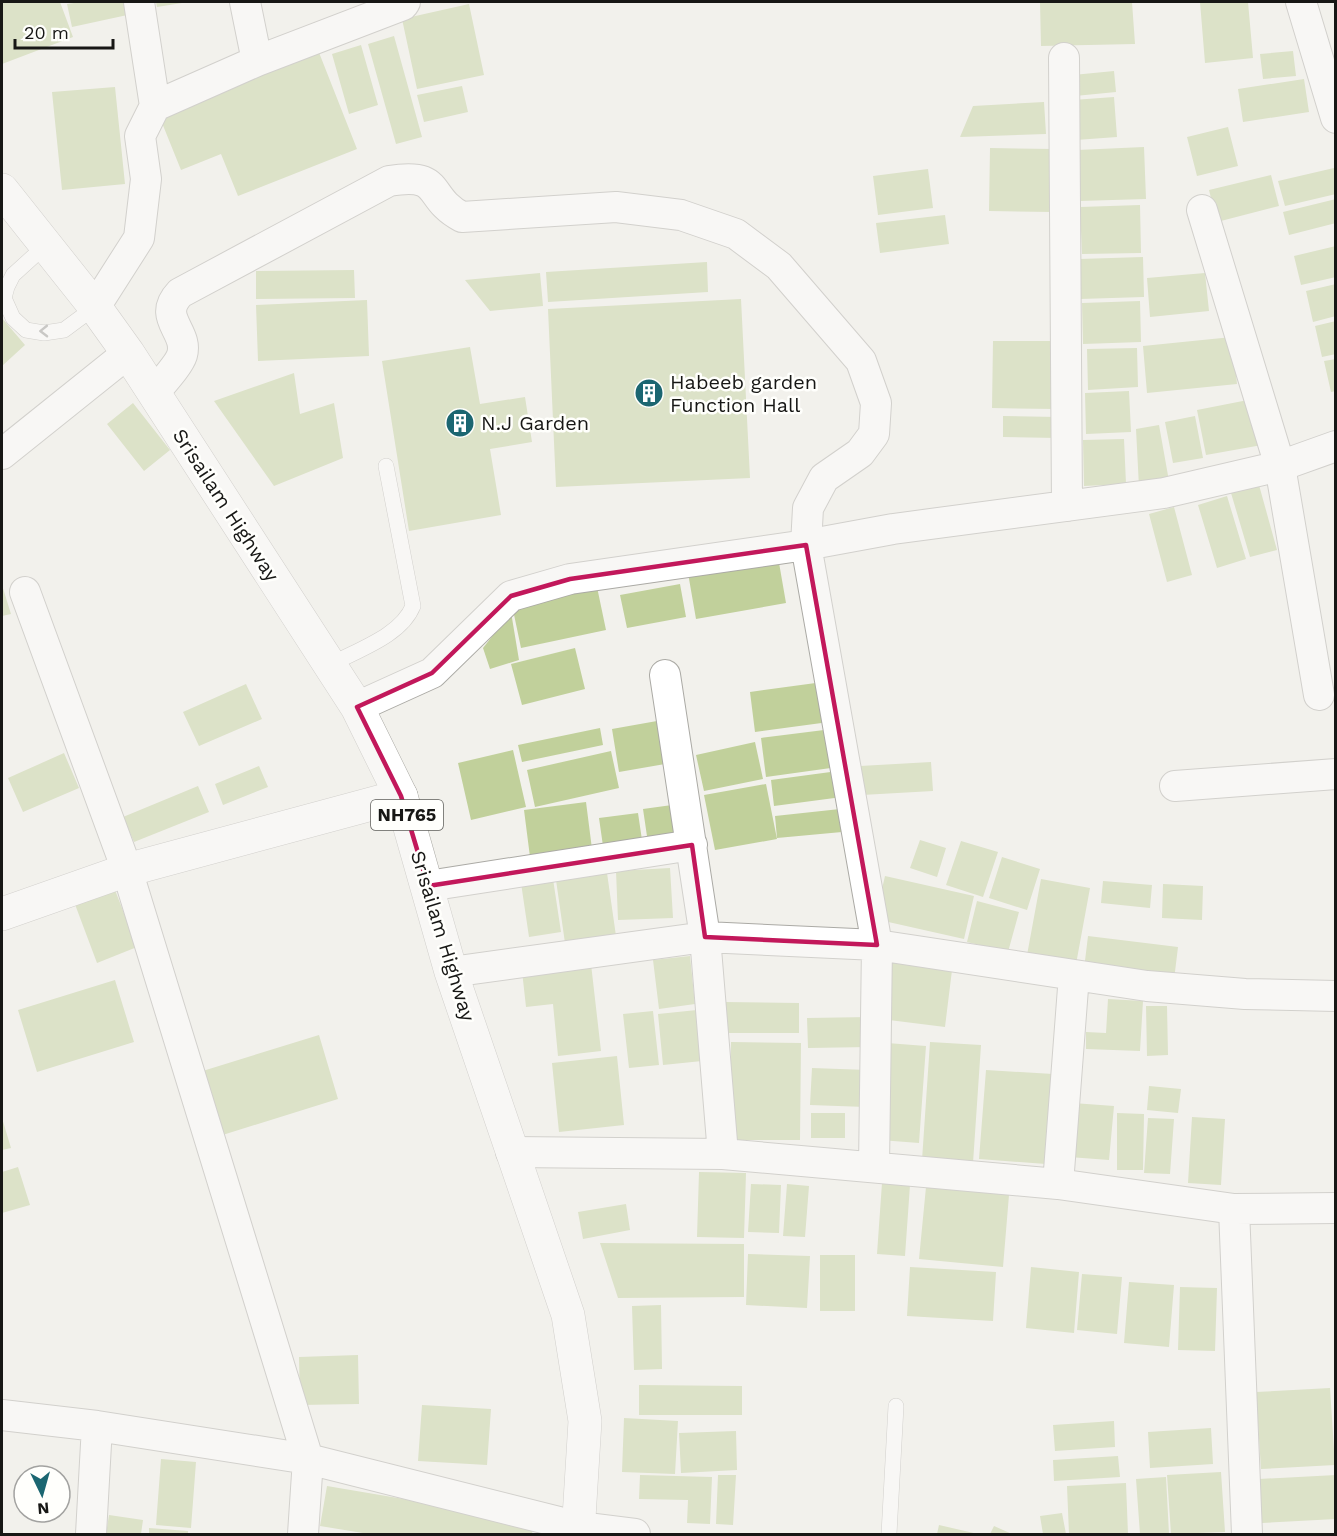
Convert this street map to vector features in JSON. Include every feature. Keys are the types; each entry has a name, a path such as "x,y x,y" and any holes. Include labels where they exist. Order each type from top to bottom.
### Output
{"main road":[{"name":"Srisailam Highway","path":"2,190 95,307 128,353 330,664 357,708 401,796 452,972 568,1315 585,1421 579,1531"},
{"path":"2,914 128,870 401,796"}],"street":[{"path":"95,307 139,238 146,179 140,136 155,106 139,2"},
{"path":"245,2 256,61"},
{"path":"155,106 256,61 403,5 405,2"},
{"path":"1301,2 1335,118"},
{"path":"1064,58 1067,506"},
{"path":"154,393 182,356 182,345 170,314 173,300 180,293 389,181 411,177 428,182 450,211 462,217 616,207 681,215 736,234 779,266 861,361 876,403 874,434 860,453 824,478 808,508 806,545 877,945 874,1167"},
{"path":"1202,210 1280,466 1319,695"},
{"path":"2,454 128,353"},
{"path":"357,708 432,674 511,596 570,579 806,545 893,529 1164,493 1280,466 1335,446"},
{"path":"25,592 128,870 308,1459 303,1534"},
{"path":"665,675 705,938 723,1154"},
{"path":"1175,786 1335,774"},
{"path":"428,886 692,845"},
{"path":"452,972 705,938 877,945 1168,988 1245,994 1335,996"},
{"path":"1058,1184 1074,975"},
{"path":"511,1152 723,1154 1058,1184 1234,1209 1335,1208"},
{"path":"1234,1209 1246,1534"},
{"path":"2,1415 97,1426 308,1459 579,1531 635,1534"},
{"path":"91,1534 97,1426"}],"lane":[{"path":"46,245 13,275 7,287 4,298 13,318 26,330 44,333 64,330 95,307"},
{"path":"330,664 394,631 409,616 413,606 386,466"},
{"path":"889,1534 896,1406"}],"highlighted area":[{"path":"806,545 877,945 705,937 692,845 428,886 401,796 357,707 432,673 511,596 570,579"}],"building":[{"path":"2,2 60,2 73,37 2,64"},
{"path":"130,2 132,14 72,27 67,4"},
{"path":"156,2 182,2 182,3 157,7"},
{"path":"1040,2 1132,2 1135,44 1041,46"},
{"path":"1200,2 1248,2 1253,58 1205,63"},
{"path":"469,4 484,75 417,89 402,19"},
{"path":"394,36 422,137 396,144 368,44"},
{"path":"361,45 378,105 349,114 332,54"},
{"path":"318,50 357,149 238,196 221,154 181,170 158,113"},
{"path":"1293,51 1296,76 1263,79 1260,54"},
{"path":"1114,71 1116,92 1075,96 1073,75"},
{"path":"1304,79 1309,112 1243,122 1238,89"},
{"path":"462,86 468,112 424,122 417,95"},
{"path":"115,87 125,184 62,190 52,92"},
{"path":"1114,97 1117,137 1076,140 1073,100"},
{"path":"1044,102 1046,134 960,137 973,106"},
{"path":"1228,127 1238,166 1197,176 1187,137"},
{"path":"1144,147 1146,199 1079,201 1077,150"},
{"path":"990,148 1054,149 1053,212 989,211"},
{"path":"1334,168 1336,194 1285,206 1278,181"},
{"path":"928,169 933,208 878,215 873,176"},
{"path":"1271,175 1279,206 1217,222 1209,190"},
{"path":"1336,199 1336,223 1289,235 1283,212"},
{"path":"1140,205 1141,253 1082,254 1080,207"},
{"path":"945,215 949,244 880,253 876,223"},
{"path":"1336,246 1336,277 1301,285 1294,256"},
{"path":"1143,257 1144,297 1080,299 1079,259"},
{"path":"707,262 708,292 548,302 546,272"},
{"path":"354,270 355,298 256,299 256,271"},
{"path":"540,273 543,306 490,311 465,280"},
{"path":"1205,273 1209,311 1150,317 1147,278"},
{"path":"1336,284 1336,316 1313,322 1306,291"},
{"name":"Habeeb garden Function Hall","path":"741,299 750,478 556,487 548,309"},
{"path":"367,300 369,356 258,361 256,305"},
{"path":"1140,301 1141,342 1083,344 1082,303"},
{"path":"2,318 25,345 2,366"},
{"path":"1336,321 1336,354 1322,357 1315,326"},
{"path":"1232,337 1237,384 1147,393 1143,346"},
{"path":"993,341 1057,341 1056,409 992,408"},
{"name":"N.J Garden","path":"470,347 480,404 525,397 532,442 490,449 501,515 409,531 382,361"},
{"path":"1137,348 1138,387 1088,390 1087,349"},
{"path":"1336,359 1336,391 1331,392 1324,361"},
{"path":"294,373 300,414 334,403 343,458 274,486 214,401"},
{"path":"1129,391 1131,432 1086,434 1085,393"},
{"path":"1253,399 1262,445 1206,455 1197,410"},
{"path":"133,403 170,450 144,471 107,424"},
{"path":"1003,416 1058,417 1058,438 1003,437"},
{"path":"1195,416 1203,458 1173,463 1165,422"},
{"path":"1159,425 1169,481 1139,487 1136,429"},
{"path":"1124,439 1126,484 1084,486 1083,440"},
{"path":"1259,485 1277,550 1250,557 1231,493"},
{"path":"1227,496 1246,559 1217,568 1198,505"},
{"path":"1174,507 1192,575 1167,582 1149,514"},
{"path":"778,557 786,603 696,619 688,573"},
{"path":"680,584 686,617 627,628 620,595"},
{"path":"2,585 11,614 2,616"},
{"path":"597,587 606,630 521,648 512,605"},
{"path":"511,612 519,660 490,669 483,648"},
{"path":"575,648 585,689 522,705 511,664"},
{"path":"823,682 829,722 755,732 750,692"},
{"path":"246,684 262,719 199,746 183,712"},
{"path":"657,721 665,764 619,772 612,729"},
{"path":"600,728 603,745 522,762 518,745"},
{"path":"832,729 838,767 766,777 761,738"},
{"path":"755,742 763,779 704,791 696,755"},
{"path":"513,750 526,807 471,820 458,763"},
{"path":"611,751 619,788 535,807 527,770"},
{"path":"64,753 79,788 23,812 8,778"},
{"path":"931,762 933,791 862,795 860,766"},
{"path":"259,766 268,787 223,805 215,784"},
{"path":"838,771 842,797 774,806 771,780"},
{"path":"766,784 777,839 715,850 704,795"},
{"path":"198,786 209,812 134,842 123,817"},
{"path":"586,802 592,849 530,857 524,810"},
{"path":"672,805 678,838 648,843 643,809"},
{"path":"840,809 842,832 777,838 775,816"},
{"path":"638,813 642,840 603,846 599,818"},
{"path":"920,840 946,848 937,877 910,868"},
{"path":"961,841 998,852 983,897 946,885"},
{"path":"1002,857 1040,869 1027,910 989,898"},
{"path":"670,868 673,918 618,920 616,871"},
{"path":"607,873 616,936 565,943 556,880"},
{"path":"885,876 974,896 964,939 875,919"},
{"path":"110,877 137,947 97,963 70,891"},
{"path":"553,879 561,932 529,937 521,883"},
{"path":"1041,879 1090,888 1074,975 1025,966"},
{"path":"1103,881 1152,885 1150,908 1101,903"},
{"path":"1163,884 1203,886 1202,920 1162,918"},
{"path":"977,901 1019,912 1008,952 967,942"},
{"path":"1088,936 1178,947 1174,980 1084,969"},
{"path":"888,955 953,962 945,1027 881,1019"},
{"path":"690,956 695,1004 659,1009 653,960"},
{"path":"591,964 601,1051 558,1056 553,1004 526,1007 522,971"},
{"path":"115,980 134,1042 37,1072 18,1010"},
{"path":"1108,999 1143,1001 1140,1051 1086,1049 1086,1032 1106,1033"},
{"path":"724,1002 799,1003 799,1033 724,1033"},
{"path":"1146,1006 1167,1006 1168,1055 1147,1056"},
{"path":"697,1010 702,1061 663,1065 658,1014"},
{"path":"653,1011 659,1065 629,1068 623,1014"},
{"path":"870,1017 870,1047 808,1048 807,1018"},
{"path":"319,1035 338,1099 213,1138 193,1074"},
{"path":"731,1042 801,1043 800,1140 730,1140"},
{"path":"930,1042 981,1045 973,1163 922,1160"},
{"path":"887,1043 926,1046 919,1143 880,1140"},
{"path":"617,1056 624,1125 559,1132 552,1063"},
{"path":"812,1068 868,1070 866,1107 810,1105"},
{"path":"986,1070 1053,1074 1046,1164 979,1159"},
{"path":"1149,1086 1181,1089 1178,1113 1147,1110"},
{"path":"1073,1103 1114,1106 1109,1160 1069,1157"},
{"path":"811,1113 845,1113 845,1138 811,1138"},
{"path":"1117,1113 1144,1114 1143,1170 1117,1170"},
{"path":"1192,1117 1225,1119 1221,1185 1188,1183"},
{"path":"2,1118 11,1148 2,1150"},
{"path":"1148,1118 1174,1119 1170,1174 1144,1173"},
{"path":"18,1167 30,1205 2,1213 2,1172"},
{"path":"699,1172 746,1173 744,1238 697,1237"},
{"path":"882,1183 910,1185 905,1256 877,1254"},
{"path":"751,1184 781,1185 779,1233 748,1232"},
{"path":"787,1184 809,1186 805,1237 783,1236"},
{"path":"926,1187 1009,1195 1003,1267 919,1259"},
{"path":"626,1204 630,1230 583,1239 578,1212"},
{"path":"600,1243 744,1244 744,1297 618,1298"},
{"path":"748,1254 810,1256 807,1308 746,1305"},
{"path":"820,1255 855,1255 855,1311 820,1311"},
{"path":"910,1267 996,1272 993,1321 907,1316"},
{"path":"1031,1267 1079,1272 1074,1333 1026,1328"},
{"path":"1082,1274 1122,1277 1117,1334 1077,1330"},
{"path":"1129,1282 1174,1285 1169,1347 1124,1343"},
{"path":"1180,1287 1217,1288 1215,1351 1178,1350"},
{"path":"661,1305 662,1369 634,1370 632,1306"},
{"path":"358,1355 359,1404 300,1405 299,1357"},
{"path":"639,1385 742,1386 742,1415 639,1415"},
{"path":"1330,1388 1335,1465 1261,1469 1256,1392"},
{"path":"422,1405 491,1409 487,1465 418,1461"},
{"path":"624,1418 678,1421 675,1474 622,1472"},
{"path":"1114,1421 1115,1447 1055,1451 1053,1425"},
{"path":"1211,1428 1213,1464 1150,1468 1148,1432"},
{"path":"736,1431 737,1470 681,1473 679,1433"},
{"path":"1118,1456 1120,1477 1054,1481 1053,1460"},
{"path":"161,1459 196,1462 191,1528 156,1525"},
{"path":"1221,1472 1225,1532 1171,1534 1167,1475"},
{"path":"640,1475 712,1477 710,1524 687,1523 688,1500 639,1499"},
{"path":"718,1475 736,1475 733,1525 716,1524"},
{"path":"1336,1475 1336,1519 1262,1523 1259,1479"},
{"path":"1166,1477 1169,1534 1140,1534 1136,1479"},
{"path":"1126,1483 1128,1534 1069,1534 1067,1486"},
{"path":"327,1486 534,1521 532,1534 369,1534 320,1526"},
{"path":"1062,1513 1066,1534 1043,1534 1040,1516"},
{"path":"109,1515 143,1520 141,1534 106,1534"},
{"path":"939,1525 978,1534 937,1534"},
{"path":"994,1526 1012,1534 990,1534"},
{"path":"149,1528 188,1531 188,1534 149,1534"}],"place":[{"name":"Habeeb garden Function Hall","path":"649,393"},
{"name":"N.J Garden","path":"460,423"}]}
